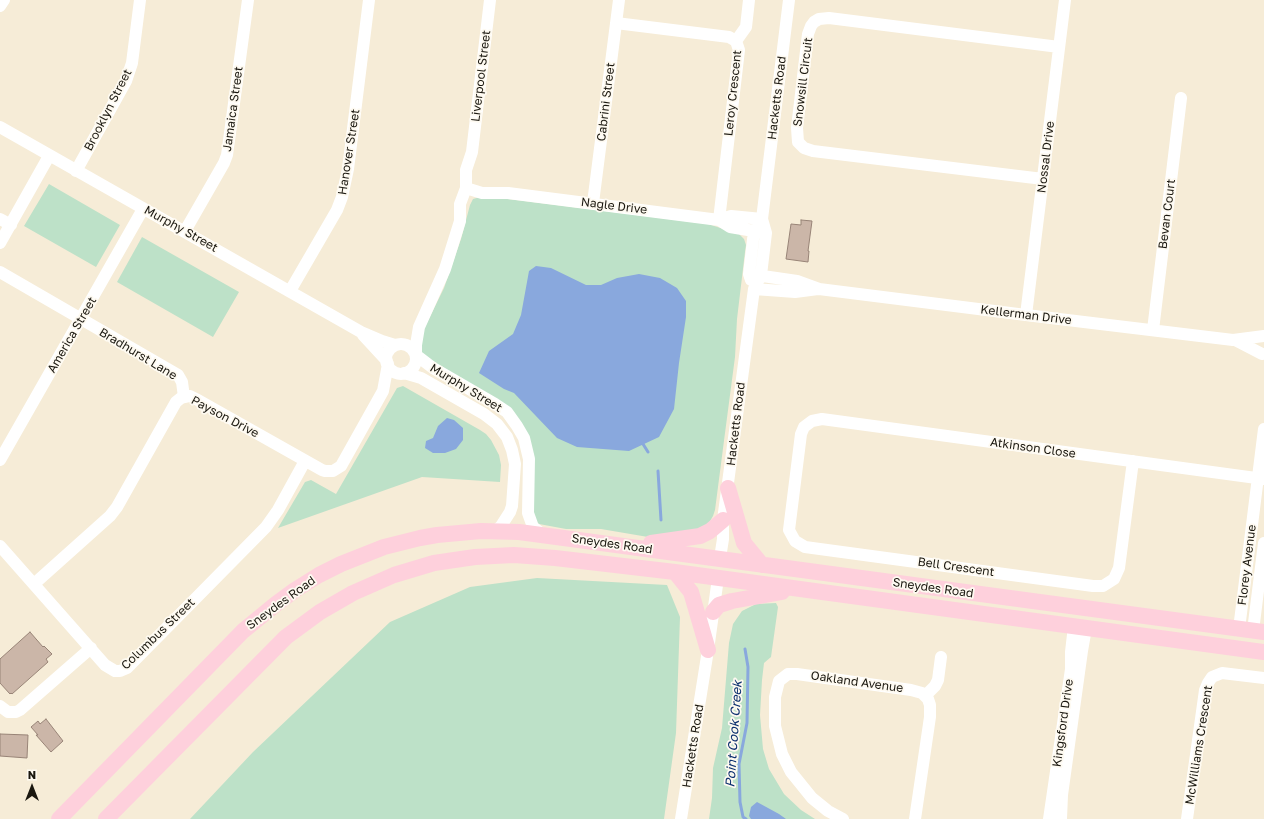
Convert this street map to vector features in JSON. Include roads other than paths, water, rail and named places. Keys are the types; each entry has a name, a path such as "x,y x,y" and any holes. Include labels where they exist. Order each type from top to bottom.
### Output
{"main road":[{"path":"728,488 744,543 762,565"},
{"path":"626,546 700,536 710,531 723,520"},
{"name":"Sneydes Road","path":"59,819 243,631 295,590 319,575 341,564 384,547 437,535 496,530 542,534 762,565 1252,630"},
{"name":"Sneydes Road","path":"106,819 286,637 320,612 353,593 394,575 434,564 475,557 514,555 555,558 675,572 1264,652"},
{"path":"718,578 720,558"},
{"path":"675,572 691,592 708,650"},
{"path":"713,612 719,606 732,600 802,589"},
{"path":"1080,627 1082,608"},
{"path":"1244,649 1252,630"}],"street":[{"path":"0,6 4,0"},
{"name":"Brooklyn Street","path":"76,171 126,81 132,63 140,0"},
{"name":"Jamaica Street","path":"185,231 224,163 227,155 248,0"},
{"name":"Hanover Street","path":"290,291 337,210 342,197 348,169 369,0"},
{"name":"Liverpool Street","path":"416,355 416,345 420,327 445,269 460,220 460,204 470,188 466,170 472,152 490,0"},
{"name":"Cabrini Street","path":"593,203 619,0"},
{"path":"736,41 746,27 749,0"},
{"name":"Hacketts Road","path":"720,558 723,539 723,520 754,289 790,0"},
{"name":"Nossal Drive","path":"1026,315 1065,0"},
{"name":"Snowsill Circuit","path":"1043,179 804,148 798,142 797,128 808,34 814,22 818,19 829,18 1059,47"},
{"name":"Leroy Crescent","path":"616,23 729,37 736,41 739,50 719,220"},
{"name":"Bevan Court","path":"1152,330 1181,98"},
{"name":"Murphy Street","path":"0,127 361,332 382,341 397,345"},
{"path":"0,244 49,156"},
{"name":"Nagle Drive","path":"470,188 494,194 508,193 719,220 730,227 760,232"},
{"name":"America Street","path":"0,460 143,209"},
{"name":"Nagle Drive","path":"719,220 731,216 762,220"},
{"path":"0,219 11,225"},
{"name":"Bradhurst Lane","path":"0,272 72,312 81,319 178,375 182,382 184,397"},
{"name":"Kellerman Drive","path":"755,274 797,281 819,289 1026,315 1233,340 1264,336"},
{"name":"Kellerman Drive","path":"754,289 795,292 819,289"},
{"name":"Liverpool Street","path":"397,345 406,340 420,327"},
{"name":"Murphy Street","path":"361,332 387,363"},
{"name":"Kellerman Drive","path":"1233,340 1263,357"},
{"path":"1263,357 1262,348 1264,341"},
{"path":"397,345 408,345 414,350 416,355 416,363 411,370 402,373 394,371 387,363 389,350 397,345"},
{"name":"Murphy Street","path":"416,355 433,368 501,407 517,426 524,438 529,459 528,513 533,527 542,534"},
{"name":"Payson Drive","path":"383,390 387,363"},
{"name":"Murphy Street","path":"402,373 421,378 484,414 497,424 507,436 515,464 512,506 501,526 496,530"},
{"name":"Payson Drive","path":"34,584 110,516 121,501 176,402 184,397 190,396 325,471 333,471 338,468 357,438 383,390 402,373"},
{"name":"Atkinson Close","path":"804,427 812,421 822,419 1261,479"},
{"name":"Bell Crescent","path":"804,427 800,434 789,525 792,537 801,546 1093,586 1108,584 1114,579 1118,571 1132,461"},
{"name":"Florey Avenue","path":"1252,630 1264,429"},
{"name":"Columbus Street","path":"0,546 110,669 118,672 127,668 266,527 278,510 305,460"},
{"name":"Florey Avenue","path":"1252,630 1264,544"},
{"name":"Hacketts Road","path":"681,819 718,578"},
{"name":"Kingsford Drive","path":"1049,819 1070,676 1072,640 1080,627"},
{"name":"Kingsford Drive","path":"1061,819 1062,795 1080,627"},
{"path":"0,706 8,712 16,712 20,710 91,648"},
{"path":"915,819 930,710 930,702 925,696 935,686 938,680 941,657"},
{"name":"McWilliams Crescent","path":"1187,819 1208,683 1212,677 1222,673 1264,678"},
{"name":"Oakland Avenue","path":"843,819 828,811 812,798 791,772 782,754 775,726 775,697 779,681 788,674 797,674 917,691 925,696"}],"water":[{"path":"536,266 551,268 586,285 601,285 617,278 639,274 660,278 677,288 686,301 686,317 674,409 659,437 629,451 577,447 557,438 514,393 504,389 479,373 489,351 513,334 521,315 529,271"},
{"path":"447,418 454,420 463,428 463,440 456,449 445,453 433,453 425,448 426,441 433,438 438,426"},
{"path":"757,802 786,819 751,819 749,816 751,807"}],"waterway":[{"name":"Point Cook Creek","path":"643,444 648,452"},
{"name":"Point Cook Creek","path":"658,471 661,520"},
{"name":"Point Cook Creek","path":"745,649 748,667 747,723 739,764 740,802 743,817 746,819"}]}
